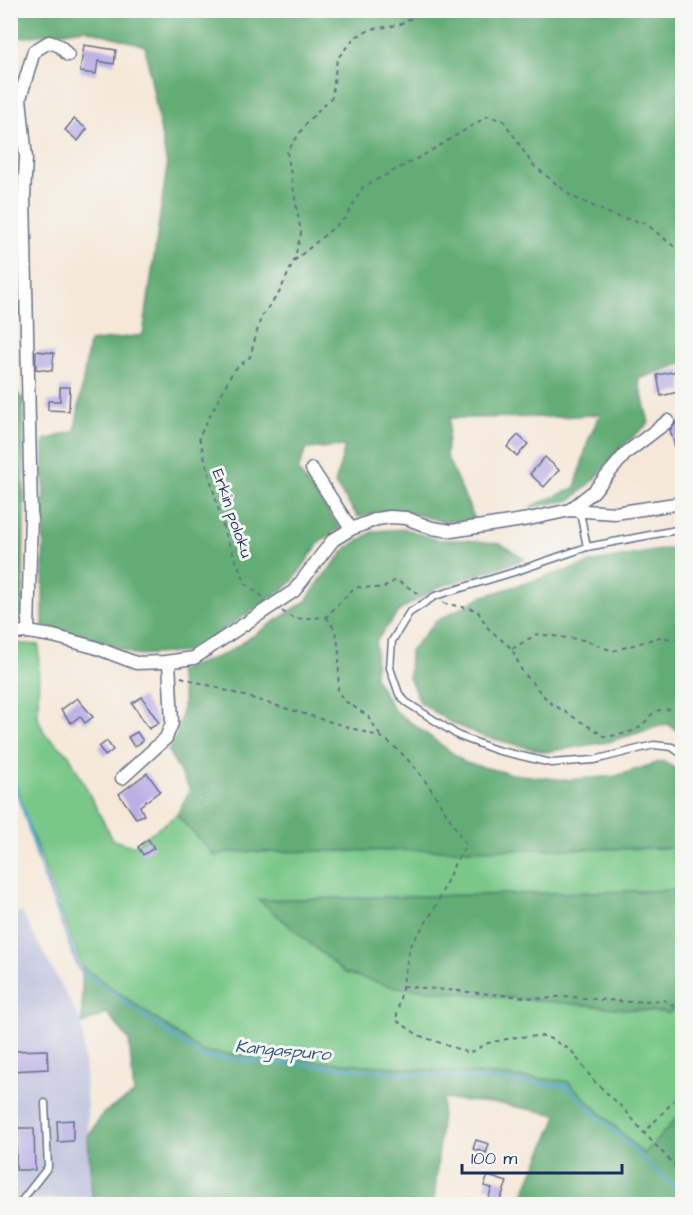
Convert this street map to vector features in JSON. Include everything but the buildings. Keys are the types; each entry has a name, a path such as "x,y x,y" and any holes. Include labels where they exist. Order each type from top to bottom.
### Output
{"street":[{"path":"28,632 31,513 26,158 20,98 34,51 49,42 60,45 68,55"},
{"path":"573,511 594,491 626,453 668,421"},
{"path":"312,469 351,529"},
{"path":"10,633 28,632 53,636 94,647 136,663 170,668 194,658 274,606 294,591 333,540 351,529 377,519 406,518 432,528 451,531 573,511 615,513 682,503"},
{"path":"122,778 166,738 172,723 170,668"}],"lane":[{"path":"573,511 581,517 586,547"},
{"path":"682,529 586,547 435,596 409,613 392,641 390,668 399,694 406,702 459,736 496,750 538,761 566,763 594,760 654,745 672,747 682,754"},
{"path":"19,1204 48,1167 45,1103"}],"path":[{"name":"Erkin poloku","path":"326,616 294,619 246,584 226,537 199,437 233,371 250,357 261,317 279,293 294,261 301,234 287,152 307,122 333,97 337,59 355,38 372,29 399,26 426,10"},
{"path":"294,261 346,217 363,187 424,155 488,116 504,121 532,164 571,196 615,216 645,223 682,253"},
{"path":"381,737 368,716 345,701 338,692 338,647 334,625 326,616 355,587 383,588 396,580 428,600 477,610 488,628 512,649 522,671 549,702 606,737 636,730 652,712 664,708 676,710 682,722"},
{"path":"512,649 537,634 584,640 613,651 660,637 680,640 682,643"},
{"path":"170,668 381,737 396,746 431,790 466,845 454,865 434,910 410,946 396,1020 418,1035 469,1053 488,1043 545,1036 571,1050 593,1080 625,1110 644,1133 682,1171"},
{"path":"403,986 545,999 562,996 629,1002 664,1000 682,1011"},
{"path":"644,1133 682,1092"}],"shaded area":[{"path":"10,913 22,913 82,1024 92,1197 11,1201"}],"green space":[{"path":"10,11 682,11 682,364 638,379 649,423 617,451 595,479 571,500 530,507 575,488 588,441 600,414 563,417 450,418 446,455 475,520 440,521 396,509 358,517 335,484 345,446 306,449 298,471 340,528 319,543 292,582 275,596 189,652 136,655 87,636 43,627 44,440 75,431 89,342 143,335 167,166 145,46 85,29 11,39"},
{"path":"11,172 13,172 15,241 11,242"},
{"path":"21,237 22,315 11,323 11,247 16,246 15,241"},
{"path":"10,385 23,399 22,620 11,620"},
{"path":"405,529 438,540 501,544 525,559 436,588 399,611 376,641 375,678 394,710 466,763 512,774 565,780 616,776 662,761 682,772 682,848 227,852 215,856 177,815 190,790 168,751 177,734 184,702 178,671 225,654 306,601 348,547 374,531"},
{"path":"682,546 682,733 667,724 608,742 545,752 482,736 448,721 420,702 409,677 410,651 435,622 481,597 594,562"},
{"path":"11,643 39,645 38,718 45,734 69,755 113,840 133,846 177,815 215,856 226,852 682,848 682,890 261,900 669,1013 682,1000 682,1112 644,1155 567,1081 203,1052 82,967 11,778"},
{"path":"682,890 682,1000 669,1013 394,987 345,973 259,900"},
{"path":"82,967 203,1052 567,1081 644,1154 682,1112 682,1204 519,1204 558,1115 502,1104 443,1099 434,1204 245,1204 211,1198 92,1197 88,1136 103,1113 134,1094 129,1040 107,1013 82,1024"}],"waterway":[{"name":"Kangaspuro","path":"10,766 39,862 79,969 202,1057 566,1086 682,1195"}]}
